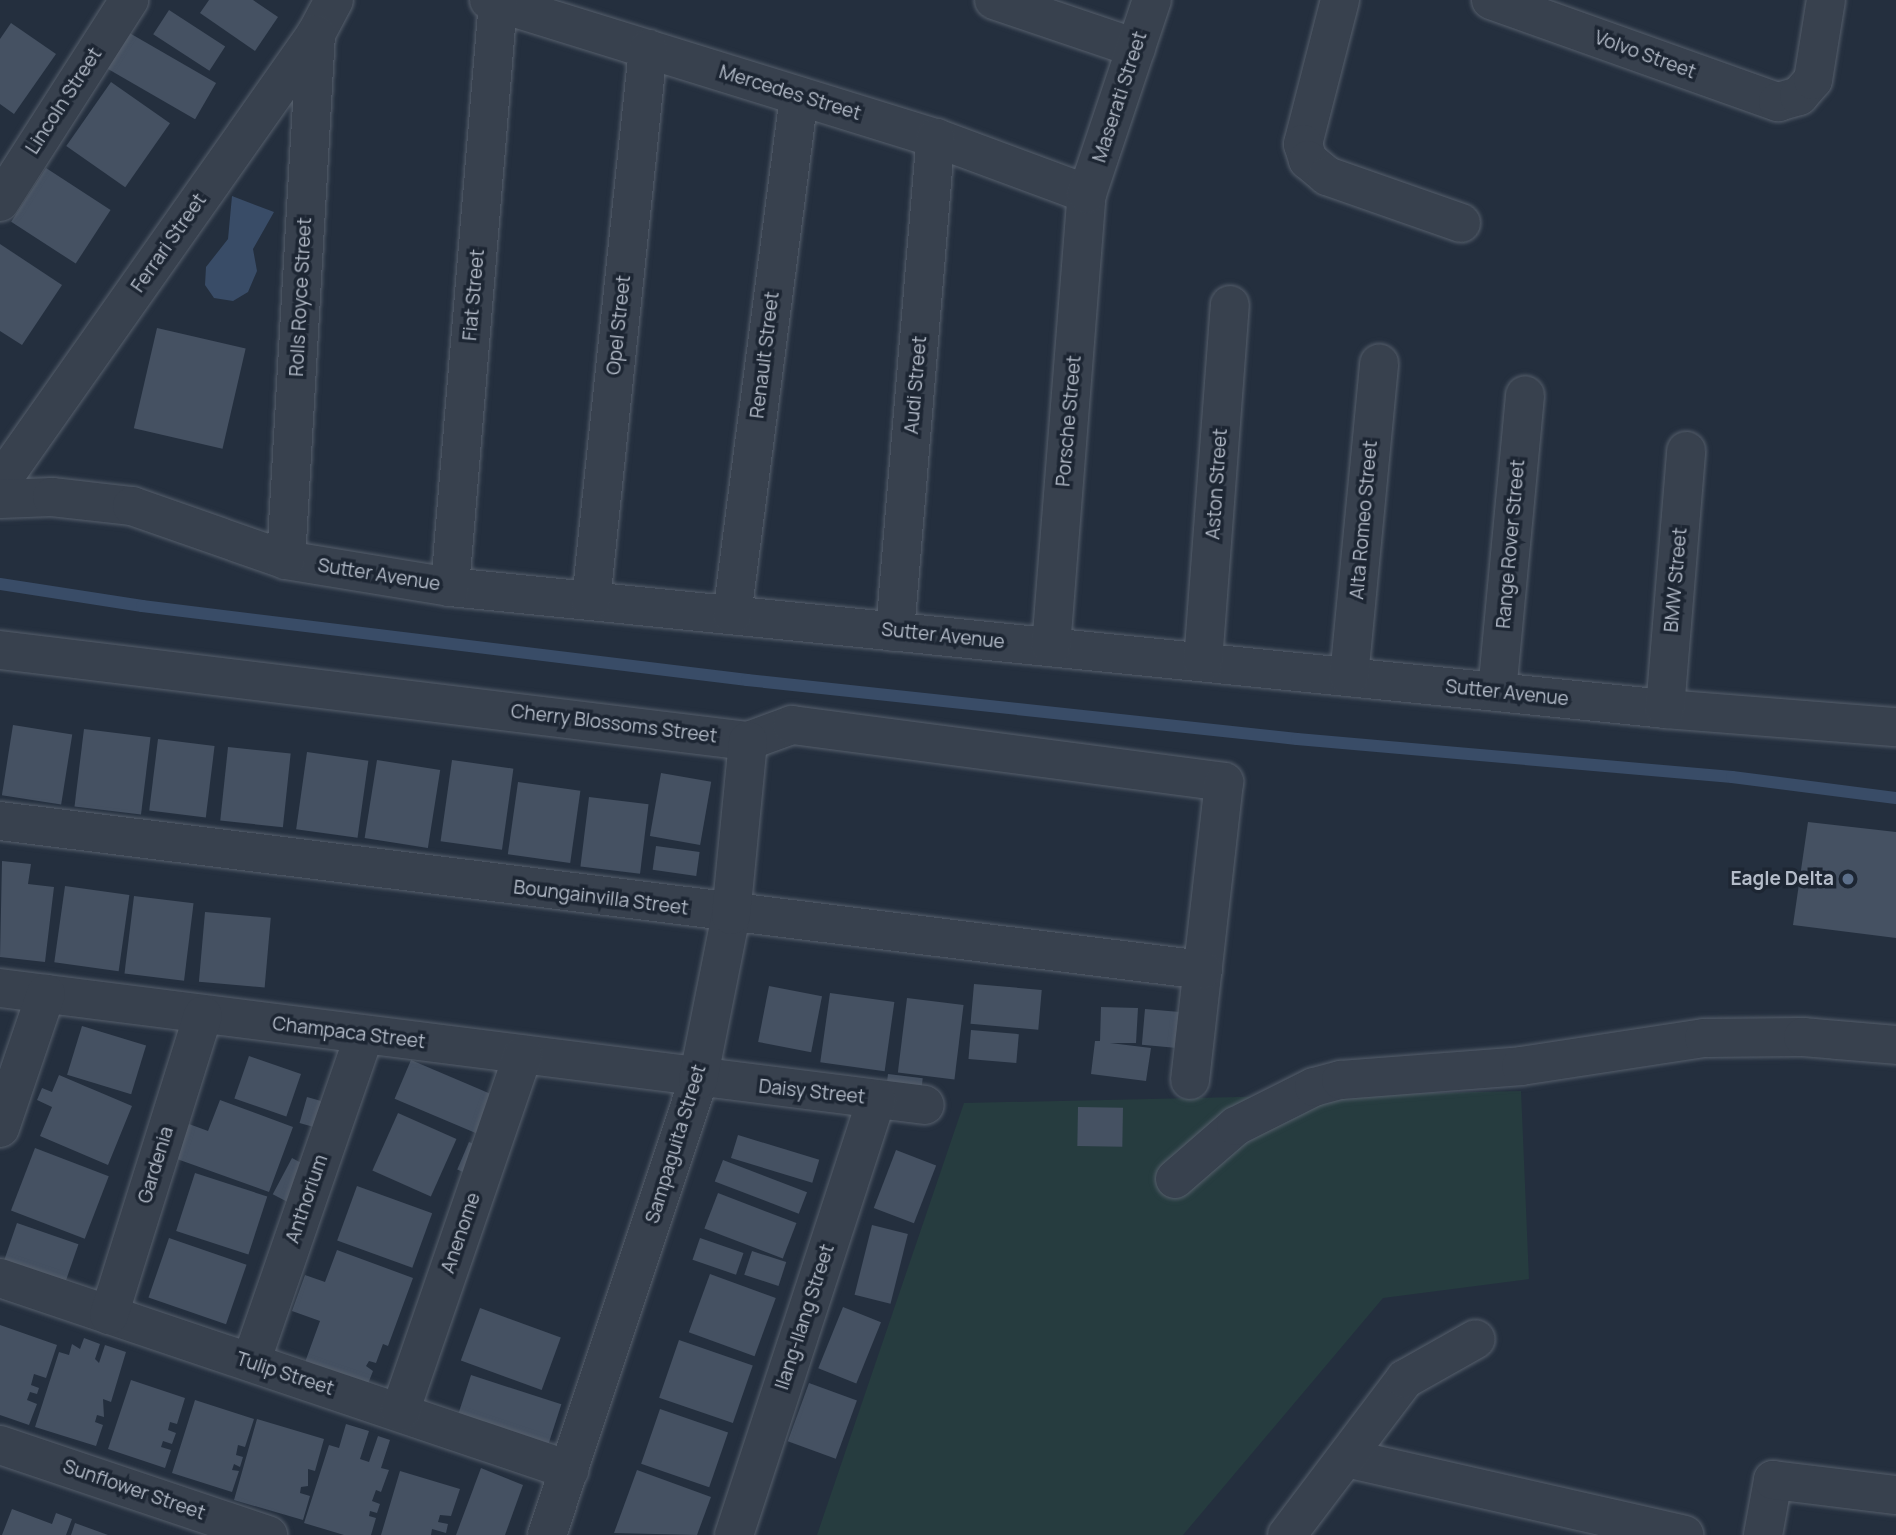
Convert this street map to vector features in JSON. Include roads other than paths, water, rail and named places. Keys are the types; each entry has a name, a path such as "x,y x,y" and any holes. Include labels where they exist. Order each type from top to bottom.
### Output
{"street":[{"name":"Lincoln Street","path":"0,202 129,0"},
{"name":"Ferrari Street","path":"0,483 316,34 334,0"},
{"path":"994,0 1136,48"},
{"name":"Maserati Street","path":"1087,194 1152,0"},
{"path":"1340,0 1303,144 1308,160 1327,176 1461,223"},
{"name":"Volvo Street","path":"1491,0 1778,102 1799,96 1814,80 1826,0"},
{"name":"Mercedes Street","path":"494,1 936,138 1087,194"},
{"name":"Fiat Street","path":"450,587 494,1"},
{"name":"Rolls Royce Street","path":"286,560 316,34"},
{"name":"Opel Street","path":"591,601 648,48"},
{"name":"Renault Street","path":"732,615 799,96"},
{"name":"Audi Street","path":"895,632 936,138"},
{"name":"Porsche Street","path":"1051,647 1087,194"},
{"name":"Aston Street","path":"1203,662 1230,305"},
{"name":"Alta Romeo Street","path":"1349,677 1379,363"},
{"name":"Range Rover Street","path":"1497,692 1525,395"},
{"name":"BMW Street","path":"1665,709 1686,451"},
{"name":"Sutter Avenue","path":"0,499 52,497 132,506 286,560 450,587 1665,709 1896,727"},
{"name":"Cherry Blossoms Street","path":"0,650 748,741 792,725 1224,782 1203,970"},
{"name":"Sampaguita Street","path":"547,1535 698,1080 731,915 748,741"},
{"name":"Boungainvilla Street","path":"0,821 731,915 1203,970"},
{"path":"1190,1080 1203,970"},
{"name":"Champaca Street","path":"0,988 698,1080"},
{"path":"0,1128 46,994"},
{"name":"Gardenia","path":"109,1315 203,1015"},
{"name":"Anthorium","path":"251,1362 364,1035"},
{"path":"1175,1179 1236,1126 1314,1087 1341,1080 1521,1066 1704,1038 1803,1037 1896,1045"},
{"name":"Anenome","path":"400,1412 523,1055"},
{"name":"Daisy Street","path":"698,1080 925,1105"},
{"name":"Ilang-Ilang Street","path":"734,1535 876,1100"},
{"name":"Tulip Street","path":"0,1278 569,1470"},
{"path":"1287,1535 1405,1379 1476,1339"},
{"name":"Sunflower Street","path":"0,1445 268,1535"},
{"path":"1346,1458 1684,1535"},
{"path":"1763,1535 1773,1480 1896,1495"}],"water":[{"path":"232,196 274,212 253,249 257,271 248,292 233,301 214,298 205,285 206,267 228,239"}],"waterway":[{"path":"0,584 142,606 747,680 1297,739 1732,777 1896,798"}],"place":[{"name":"Eagle Delta","path":"1848,879"}]}
